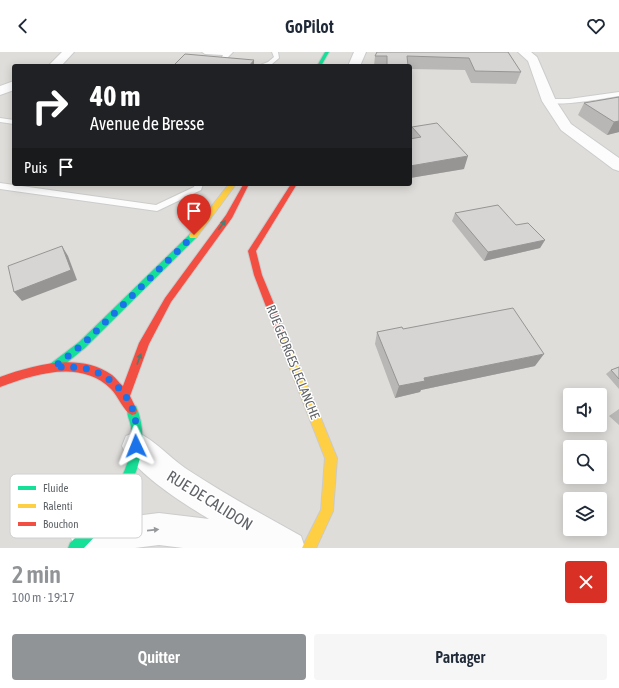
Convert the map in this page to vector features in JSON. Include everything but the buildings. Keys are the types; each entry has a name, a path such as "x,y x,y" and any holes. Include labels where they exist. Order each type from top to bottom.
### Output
{"main road":[{"path":"320,64 327,52"},
{"path":"54,367 82,345 194,235 231,186"},
{"path":"126,396 144,343 168,300 229,216 245,186"},
{"name":"RUE GEORGES LECLANCHE","path":"293,186 252,251 258,275 331,458 327,511 309,548"},
{"path":"0,382 25,372 54,367 83,368 108,378 126,396 135,418 136,446 129,474"}],"street":[{"path":"56,64 68,52"},
{"path":"355,64 360,52"},
{"path":"524,52 533,59 550,101 566,127 619,166"},
{"path":"0,91 12,86"},
{"name":"RUE DE CALIDON","path":"136,446 164,471 211,503 289,548"},
{"name":"RUE DE CALIDON","path":"142,532 159,529 216,536 267,548"},
{"name":"RUE DE CALIDON","path":"81,543 109,538"}],"lane":[{"path":"205,52 228,53 225,57 226,61 233,64"},
{"path":"266,64 275,60 277,57 275,52"},
{"path":"550,101 570,101 619,94"},
{"path":"0,120 12,122"},
{"path":"0,186 156,208 198,188 198,186"}],"shaded area":[{"path":"0,52 619,52 619,548 0,548"}],"traffic: fast":[{"path":"320,64 327,52"},
{"path":"54,367 82,345 193,236"},
{"path":"128,474 132,466 136,447 137,428 132,410"},
{"path":"75,548 84,538"}],"traffic: slow":[{"path":"193,236 231,186"},
{"path":"281,333 331,458 327,511 309,548"}],"traffic: jam":[{"path":"125,395 144,343 168,300 229,216 245,186"},
{"path":"281,333 258,275 252,251 293,186"},
{"path":"0,382 37,370 56,367 75,367 92,371 108,378 121,391 132,410"}],"route":[{"path":"136,446 135,418 126,396 108,378 83,368 54,367 82,345 194,235"}]}
